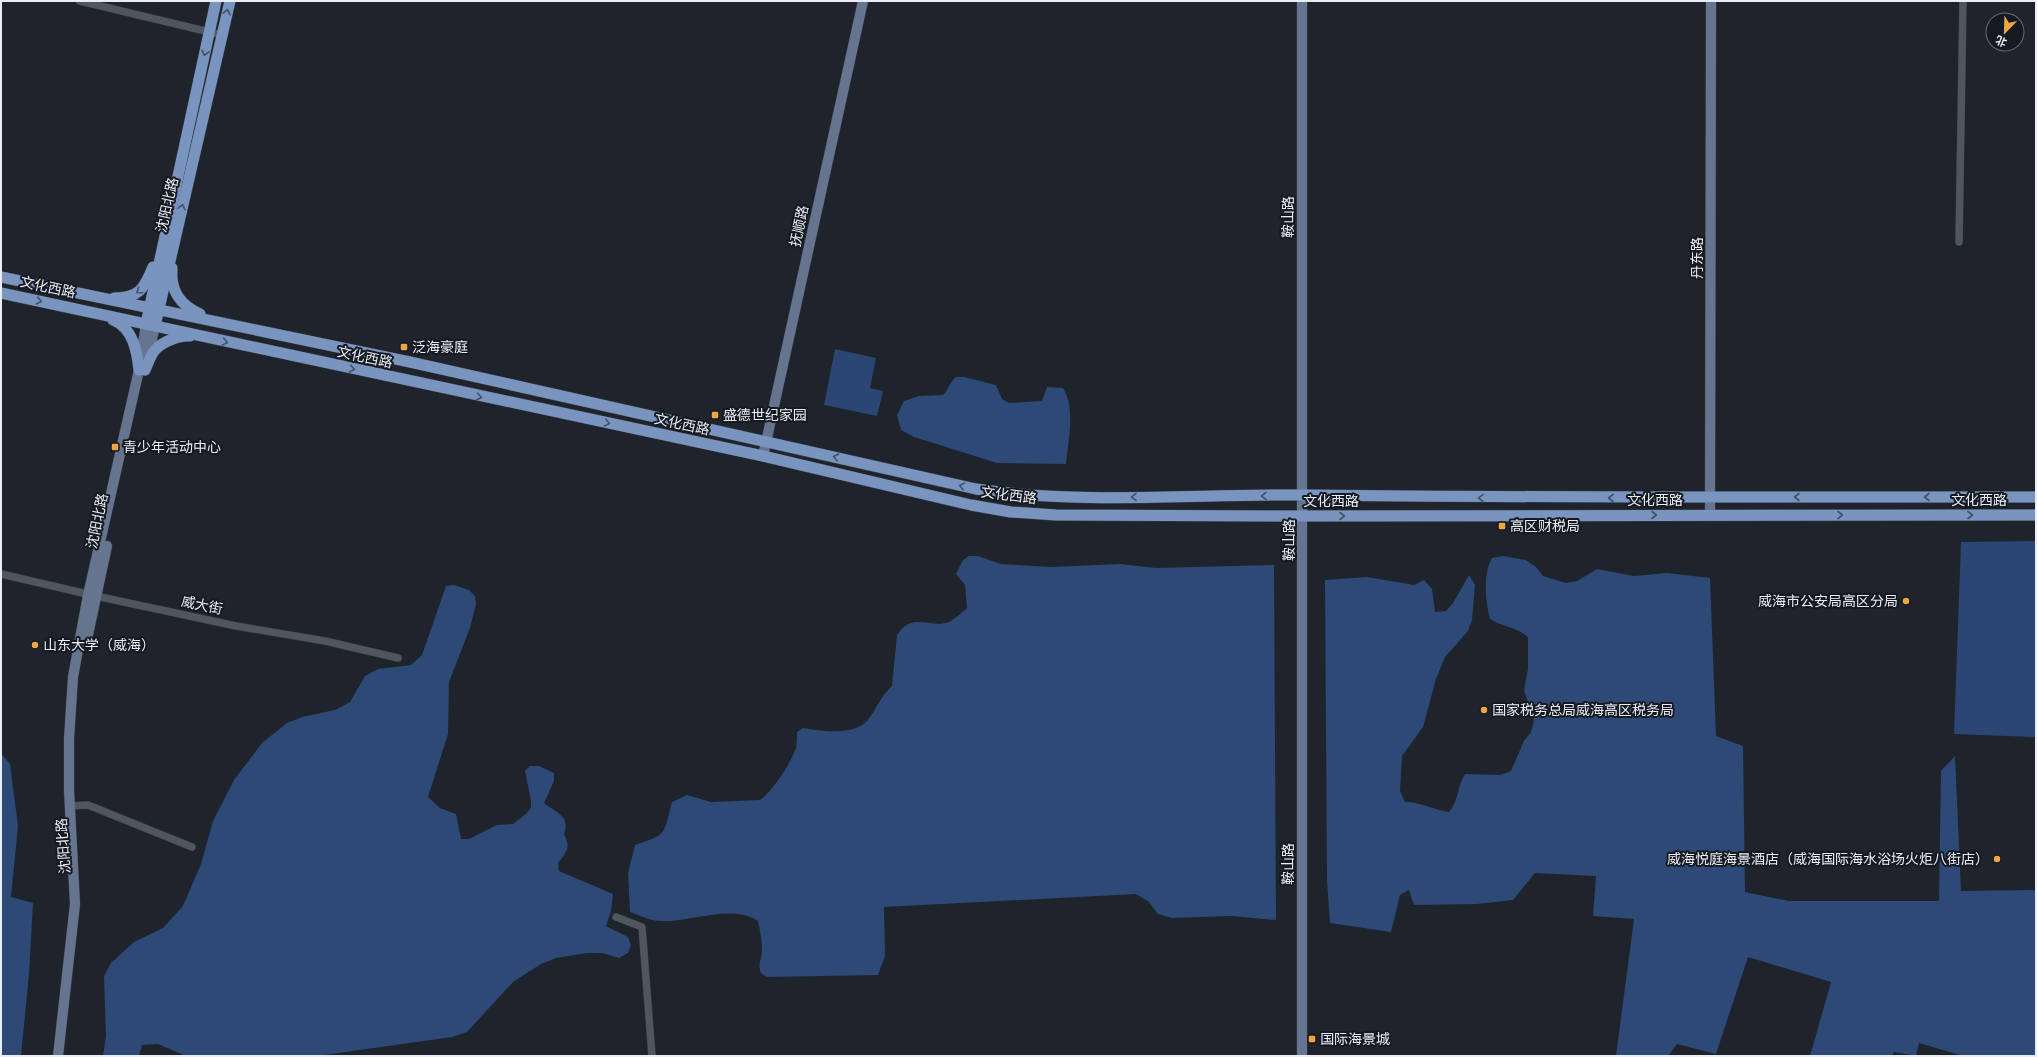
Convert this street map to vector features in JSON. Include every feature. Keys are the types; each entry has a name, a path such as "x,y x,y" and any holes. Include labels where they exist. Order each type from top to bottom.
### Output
{"main road":[{"name":"沈阳北路","path":"64,1056 82,899 73,806 69,739 73,676 142,370 216,1"},
{"name":"沈阳北路","path":"168,245 230,1"},
{"name":"抚顺路","path":"764,456 863,1"},
{"name":"鞍山路","path":"1302,1 1302,1056"},
{"name":"丹东路","path":"1710,515 1711,1"},
{"path":"94,298 121,298 131,296 142,290 168,245"},
{"path":"168,245 173,288 179,300 188,309 215,321"},
{"name":"文化西路","path":"1,277 94,298 215,321 410,362 976,489 1015,495 1059,498 1302,495 1518,498 2036,497"},
{"name":"文化西路","path":"1,293 764,456 970,505 1011,512 1056,515 1303,516 2036,515"},
{"path":"92,312 120,323 131,337 137,349 142,370"},
{"path":"142,370 157,348 169,342 183,336 209,338"},
{"name":"沈阳北路","path":"58,1056 75,904 73,806"}],"street":[{"path":"80,1 222,34"},
{"path":"1959,242 1963,1"},
{"name":"威大街","path":"1,574 92,596 236,626 325,641 398,658"},
{"path":"73,806 88,805 192,847"},
{"path":"616,917 642,927 652,1056"}],"shaded area":[{"path":"835,349 876,358 870,388 883,391 877,416 824,405"},
{"path":"956,377 964,377 996,385 1002,399 1009,403 1042,401 1047,387 1063,388 1067,396 1070,415 1066,464 997,463 914,437 901,430 897,415 904,401 919,396 943,395"},
{"path":"2036,541 2036,737 1954,734 1961,542"},
{"path":"969,556 978,556 1001,564 1051,567 1120,564 1156,568 1274,565 1276,920 1231,916 1172,918 1158,914 1149,902 1136,894 884,907 885,956 878,975 767,977 761,973 760,970 762,947 758,921 748,916 723,914 671,921 656,921 630,912 628,873 635,845 654,838 663,831 672,802 687,795 711,802 760,800 776,784 790,762 796,748 797,732 803,728 827,731 845,731 861,726 867,721 884,695 892,686 897,635 903,628 915,622 942,624 949,622 967,608 965,585 956,574 963,560"},
{"path":"1503,556 1526,560 1536,567 1543,576 1566,583 1577,581 1597,569 1634,576 1667,573 1710,578 1716,736 1743,746 1745,892 1789,901 1939,901 1941,771 1955,756 1961,891 2036,890 2036,1056 1963,1056 1919,1043 1916,1056 1894,1052 1892,1056 1810,1056 1831,982 1748,957 1716,1054 1677,1044 1668,1056 1616,1056 1634,919 1593,916 1596,876 1535,873 1513,900 1477,904 1414,905 1409,890 1400,895 1391,932 1330,923 1327,880 1325,580 1367,577 1414,585 1424,580 1432,589 1435,612 1446,611 1453,603 1469,575 1475,585 1472,620 1468,631 1445,657 1436,679 1423,727 1402,756 1400,791 1405,802 1417,803 1449,812 1455,803 1462,779 1465,774 1500,775 1511,771 1524,741 1531,732 1534,721 1524,690 1528,669 1528,637 1519,631 1490,619 1488,612 1486,580 1489,564 1492,558"},
{"path":"454,585 469,590 475,596 476,604 470,628 449,682 448,734 428,797 440,808 456,814 461,839 469,839 497,825 513,824 526,814 531,808 531,801 525,771 530,766 539,766 554,773 554,781 544,803 557,812 566,823 564,834 568,846 564,856 558,863 559,871 613,894 611,911 606,926 628,937 631,945 628,953 619,958 602,953 587,953 556,958 541,964 513,982 467,1032 452,1037 317,1056 186,1056 158,1044 142,1045 139,1056 103,1056 106,1036 104,976 111,963 134,942 163,928 183,906 201,864 213,821 234,780 262,743 287,723 302,717 335,710 350,702 365,676 378,669 411,665 422,655 446,586"},
{"path":"1,753 10,764 18,826 11,897 33,903 29,974 21,1056 1,1056"}],"place":[{"name":"泛海豪庭","path":"404,347"},
{"name":"盛德世纪家园","path":"715,415"},
{"name":"青少年活动中心","path":"115,447"},
{"name":"高区财税局","path":"1502,526"},
{"name":"威海市公安局高区分局","path":"1906,601"},
{"name":"山东大学（威海）","path":"35,645"},
{"name":"国家税务总局威海高区税务局","path":"1484,710"},
{"name":"威海悦庭海景酒店（威海国际海水浴场火炬八街店）","path":"1997,859"},
{"name":"国际海景城","path":"1312,1039"}]}
